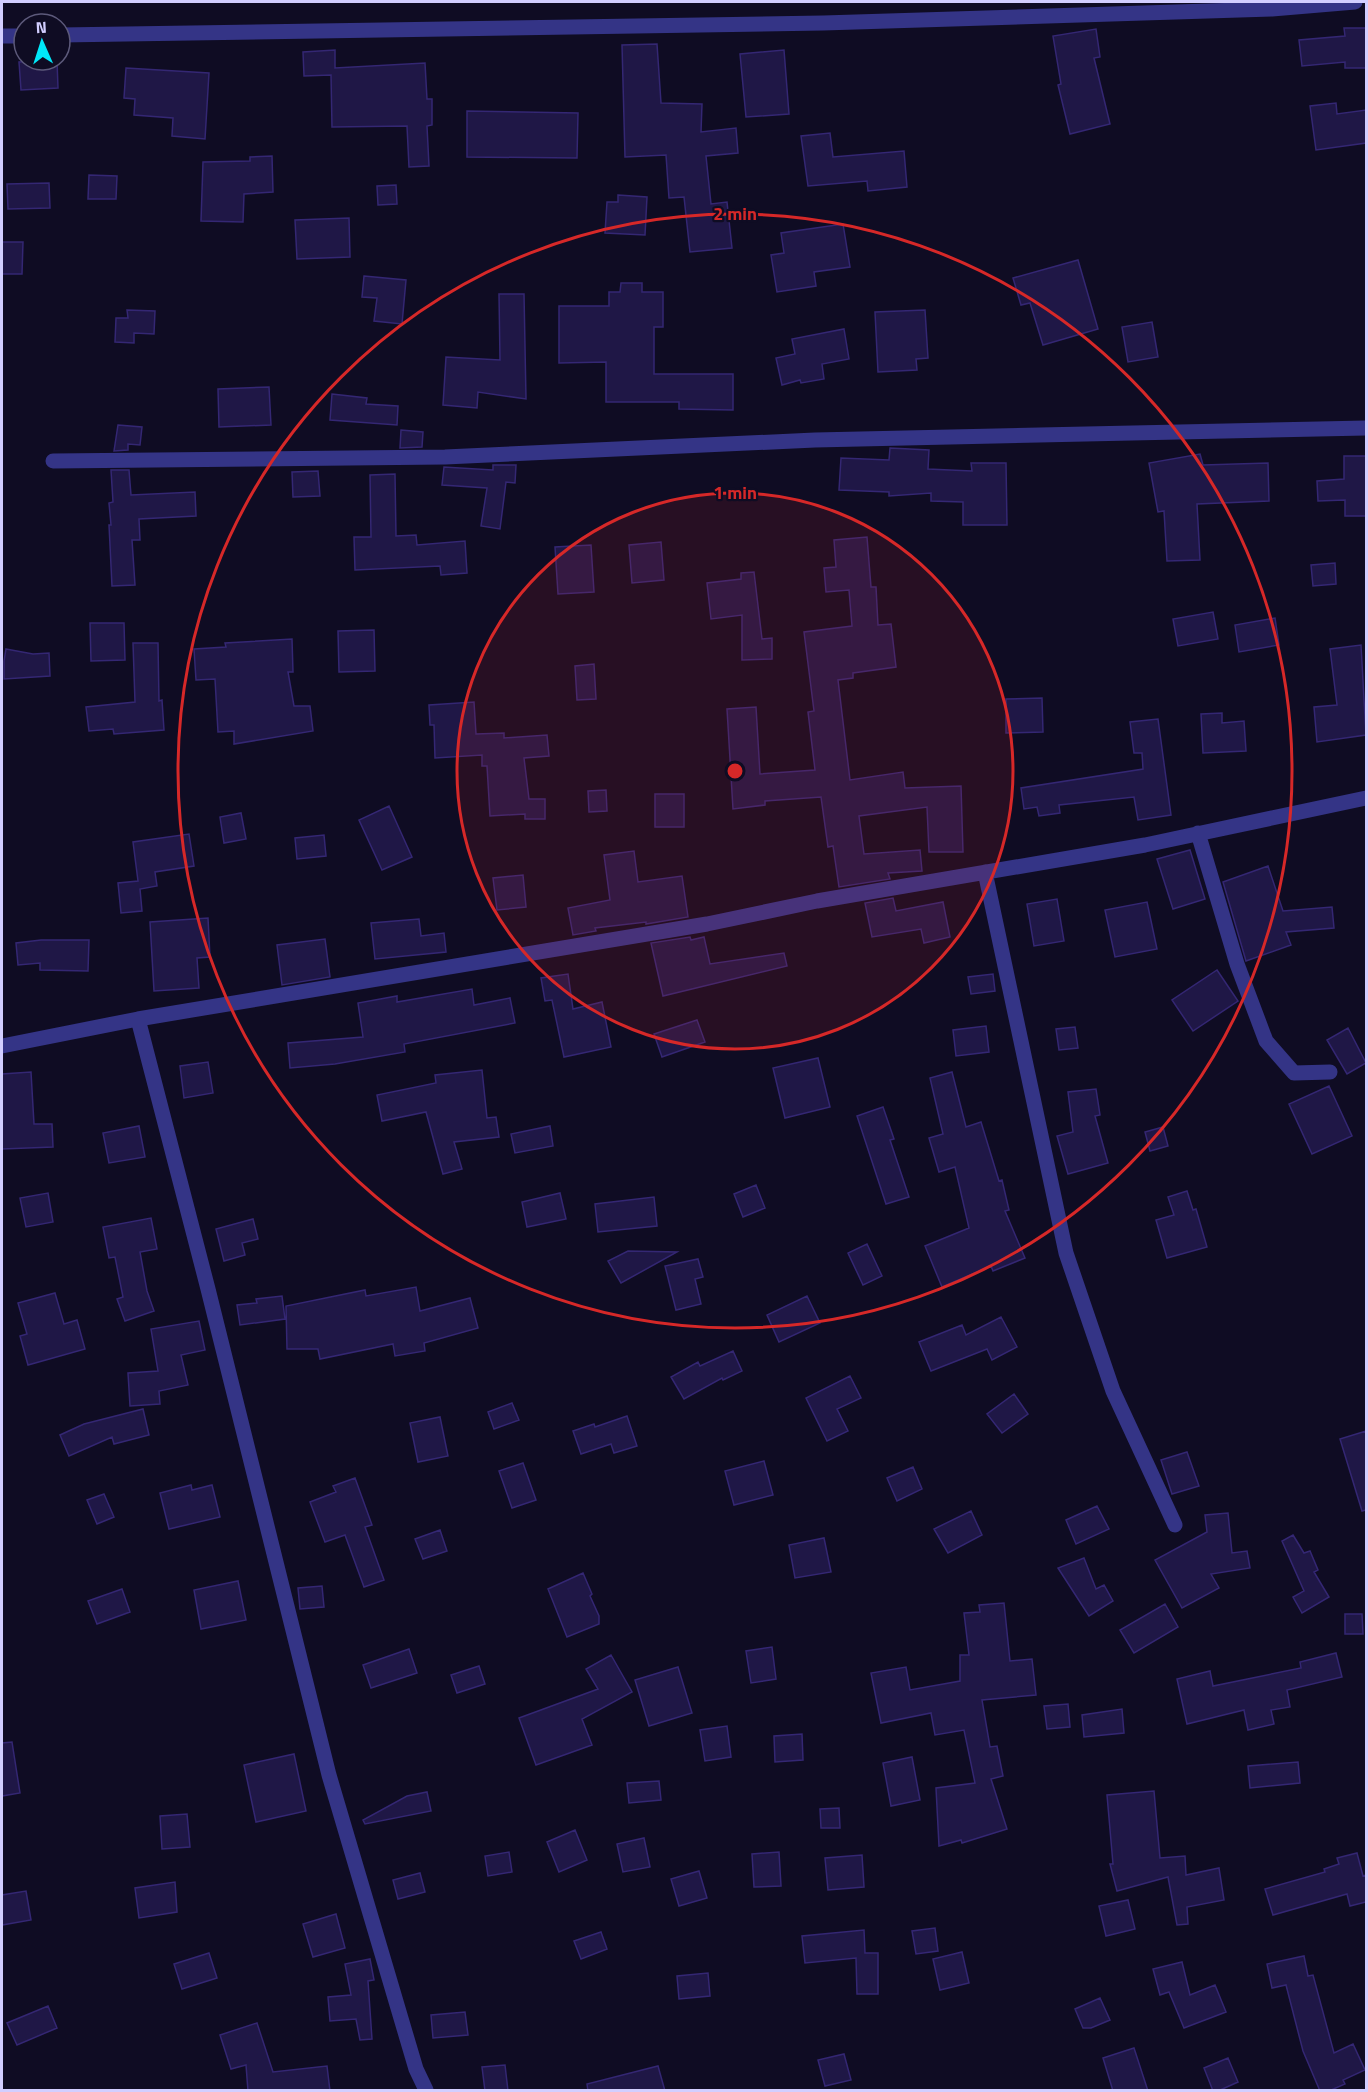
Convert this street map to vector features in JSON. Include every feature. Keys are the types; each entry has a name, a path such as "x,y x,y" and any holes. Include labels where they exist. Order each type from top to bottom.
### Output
{"street":[{"path":"72,35 823,23 1272,9 1355,2"},
{"path":"53,461 445,457 815,440 1366,428"},
{"path":"2,1046 138,1018 707,924 817,901 1145,845 1366,798"},
{"path":"1198,833 1237,964 1266,1041 1294,1073 1330,1072"},
{"path":"985,872 1066,1253 1113,1391 1175,1525"},
{"path":"138,1018 208,1288 329,1775 416,2069 426,2091"}],"building":[{"path":"1344,28 1366,28 1366,68 1345,68 1345,62 1302,66 1299,40 1345,36"},
{"path":"1096,29 1100,57 1094,58 1110,124 1070,134 1058,85 1061,84 1053,36"},
{"path":"657,44 661,103 702,104 701,132 736,128 738,153 706,156 711,204 727,202 732,248 690,252 684,197 669,198 666,155 625,157 622,45"},
{"path":"335,50 335,68 425,63 427,99 432,99 432,125 427,126 429,166 409,167 407,126 332,127 331,75 304,76 303,52"},
{"path":"784,50 789,114 746,117 740,54"},
{"path":"126,68 209,73 205,139 172,136 173,118 134,115 135,99 124,98"},
{"path":"20,72 57,72 58,88 21,90"},
{"path":"1336,103 1337,114 1366,110 1366,143 1316,150 1310,106"},
{"path":"467,111 578,113 577,158 467,157"},
{"path":"830,133 833,157 904,151 907,187 868,191 867,181 808,186 801,136"},
{"path":"272,156 273,192 244,194 243,222 201,221 203,162 250,161 250,157"},
{"path":"89,175 117,176 116,199 88,199"},
{"path":"49,183 50,208 8,209 7,184"},
{"path":"396,185 397,204 378,205 377,186"},
{"path":"618,195 647,197 645,235 605,233 607,202 618,202"},
{"path":"349,218 350,257 297,259 295,220"},
{"path":"843,224 850,267 814,272 816,286 777,292 771,255 784,253 781,233"},
{"path":"2,242 23,242 22,274 2,274"},
{"path":"1078,260 1098,329 1043,345 1030,303 1021,305 1013,278"},
{"path":"364,276 406,280 402,324 374,321 377,298 362,297"},
{"path":"621,283 642,283 642,292 663,292 663,327 654,327 654,374 733,374 733,410 679,409 679,402 606,402 606,362 559,363 559,306 609,306 609,292 620,292"},
{"path":"499,294 524,294 526,399 478,392 477,408 443,405 446,357 500,360"},
{"path":"127,310 155,311 154,334 134,333 134,343 115,342 116,318 128,318"},
{"path":"925,310 928,358 916,359 917,370 878,372 875,312"},
{"path":"1152,322 1158,357 1128,362 1122,327"},
{"path":"844,329 849,359 822,364 824,379 801,383 800,380 782,385 776,358 795,354 792,339"},
{"path":"269,387 271,425 219,427 218,389"},
{"path":"332,394 367,398 366,404 398,406 397,425 330,420"},
{"path":"118,425 142,427 140,445 128,444 128,450 114,451"},
{"path":"401,430 423,432 422,447 400,448"},
{"path":"890,448 929,450 928,469 972,471 971,463 1006,463 1007,525 963,525 963,502 931,501 931,493 889,496 889,492 839,490 841,458 889,460"},
{"path":"1200,454 1203,465 1268,463 1269,501 1197,504 1200,560 1167,561 1164,511 1158,512 1149,463"},
{"path":"1344,456 1366,456 1366,516 1345,516 1345,500 1318,501 1317,481 1344,479"},
{"path":"493,465 516,465 515,483 506,482 500,529 481,526 487,488 442,485 444,467 493,470"},
{"path":"111,470 129,470 131,495 195,492 196,516 139,519 140,540 132,540 135,585 112,586 109,525 111,525 109,503 113,502"},
{"path":"318,471 320,496 293,497 292,472"},
{"path":"395,474 396,536 416,535 417,545 465,541 467,573 441,575 440,566 355,570 354,537 371,537 370,475"},
{"path":"867,537 871,587 876,587 878,625 891,624 896,667 853,673 853,678 838,680 850,780 903,772 905,788 961,786 963,852 929,852 927,807 859,816 864,854 920,850 922,871 888,873 890,879 839,887 833,846 828,847 821,797 765,801 765,805 733,809 727,709 756,707 760,774 815,770 808,712 814,711 804,632 852,626 849,590 826,592 824,568 836,567 834,540"},
{"path":"661,542 664,580 632,583 629,545"},
{"path":"591,545 594,592 558,594 555,547"},
{"path":"1335,563 1336,584 1313,586 1311,565"},
{"path":"754,572 762,639 772,638 772,659 742,660 742,615 711,619 707,583 741,579 741,573"},
{"path":"1213,612 1218,639 1178,646 1173,619"},
{"path":"1275,618 1279,645 1239,652 1235,625"},
{"path":"90,623 124,623 125,660 91,661"},
{"path":"374,630 375,671 339,672 338,631"},
{"path":"292,639 293,672 288,672 294,706 310,706 313,731 234,744 234,731 218,732 215,679 196,680 194,649 226,647 225,643"},
{"path":"133,643 158,643 159,701 162,700 164,730 114,734 113,729 89,731 86,707 135,702"},
{"path":"1361,645 1366,735 1317,742 1314,707 1337,705 1330,649"},
{"path":"6,649 33,654 49,653 50,676 4,679"},
{"path":"594,664 596,699 577,700 575,666"},
{"path":"1042,698 1043,732 1006,733 1006,699"},
{"path":"474,702 476,734 504,733 504,738 547,735 549,756 524,758 529,799 545,799 545,819 525,819 525,814 490,816 487,766 482,766 482,755 435,758 434,725 430,725 429,705"},
{"path":"1222,713 1222,723 1244,721 1246,751 1203,753 1201,714"},
{"path":"1158,719 1171,815 1138,820 1134,797 1059,805 1060,813 1039,816 1037,807 1024,809 1021,788 1143,769 1142,753 1134,753 1130,722"},
{"path":"606,790 607,811 589,812 588,791"},
{"path":"655,794 684,794 684,827 655,827"},
{"path":"389,806 412,857 382,870 359,820"},
{"path":"241,813 246,839 224,843 220,817"},
{"path":"189,834 194,866 155,872 157,886 140,889 142,911 121,913 118,883 138,881 133,842"},
{"path":"324,835 326,856 297,859 295,838"},
{"path":"1190,850 1205,899 1173,909 1157,859"},
{"path":"634,851 638,882 682,876 688,917 646,924 646,922 595,928 596,931 573,935 568,908 610,900 604,855"},
{"path":"1268,866 1283,911 1332,907 1334,928 1286,932 1291,945 1246,961 1223,882"},
{"path":"523,875 526,907 497,910 493,878"},
{"path":"893,898 896,911 943,902 950,937 924,943 921,929 872,937 865,903"},
{"path":"1057,899 1064,941 1034,946 1027,904"},
{"path":"1147,902 1157,949 1115,957 1105,910"},
{"path":"208,918 210,957 197,958 199,988 154,991 150,922"},
{"path":"419,919 421,936 444,933 446,952 375,959 371,923"},
{"path":"690,937 691,940 704,937 710,964 784,953 787,966 663,996 651,943"},
{"path":"325,939 330,977 282,985 277,945"},
{"path":"41,940 89,940 88,971 40,970 40,963 18,965 16,943"},
{"path":"1217,970 1238,1001 1193,1031 1172,1000"},
{"path":"568,974 573,1009 602,1002 611,1047 564,1057 552,1000 545,1001 541,978"},
{"path":"993,974 995,991 971,994 968,977"},
{"path":"472,989 474,1005 510,998 515,1023 404,1044 405,1052 335,1064 290,1068 288,1043 363,1037 358,1003 397,996 397,1002"},
{"path":"697,1020 705,1042 662,1057 654,1034"},
{"path":"986,1026 989,1052 956,1056 953,1030"},
{"path":"1075,1027 1078,1048 1059,1050 1056,1029"},
{"path":"1348,1028 1366,1063 1347,1074 1327,1040"},
{"path":"818,1058 830,1107 785,1118 773,1068"},
{"path":"208,1062 213,1093 184,1098 180,1066"},
{"path":"482,1070 487,1118 496,1117 499,1137 454,1142 462,1169 443,1174 426,1112 382,1121 377,1095 436,1083 435,1075"},
{"path":"31,1072 34,1124 52,1124 53,1147 2,1149 2,1074"},
{"path":"952,1072 966,1127 981,1122 999,1181 1002,1180 1009,1210 1005,1211 1025,1258 993,1271 991,1266 942,1287 925,1246 969,1228 955,1167 939,1172 929,1138 943,1134 930,1078"},
{"path":"1329,1086 1352,1136 1312,1154 1289,1104"},
{"path":"1096,1089 1100,1115 1095,1116 1108,1163 1068,1174 1057,1136 1073,1132 1068,1092"},
{"path":"883,1107 894,1139 890,1140 909,1197 886,1204 857,1116"},
{"path":"139,1126 145,1157 109,1163 103,1133"},
{"path":"550,1126 553,1146 515,1153 511,1134"},
{"path":"1163,1127 1168,1146 1150,1151 1145,1132"},
{"path":"756,1185 765,1208 743,1217 734,1194"},
{"path":"1187,1191 1193,1210 1196,1209 1207,1247 1167,1258 1156,1220 1174,1215 1168,1197"},
{"path":"48,1193 53,1222 26,1227 20,1198"},
{"path":"560,1193 566,1219 527,1227 522,1202"},
{"path":"654,1197 657,1226 598,1232 595,1204"},
{"path":"151,1218 157,1249 140,1252 147,1291 154,1311 125,1321 117,1299 123,1297 115,1257 109,1258 103,1227"},
{"path":"253,1219 258,1239 242,1243 245,1255 224,1261 216,1229"},
{"path":"867,1244 882,1276 863,1285 848,1253"},
{"path":"628,1251 677,1252 621,1283 608,1261"},
{"path":"698,1259 703,1277 695,1279 701,1304 676,1310 665,1266"},
{"path":"416,1287 420,1311 470,1298 478,1328 424,1343 425,1351 395,1356 393,1344 320,1359 318,1349 287,1349 286,1306 365,1290 366,1296"},
{"path":"55,1293 64,1324 77,1320 85,1349 28,1365 20,1336 27,1334 18,1303"},
{"path":"282,1296 285,1319 240,1325 237,1305 257,1303 256,1299"},
{"path":"807,1296 820,1323 779,1342 767,1315"},
{"path":"1001,1317 1017,1347 992,1360 987,1349 931,1371 919,1342 962,1325 966,1335"},
{"path":"199,1321 205,1350 181,1355 188,1385 159,1391 160,1404 130,1406 128,1373 158,1371 151,1329"},
{"path":"733,1351 742,1371 723,1380 722,1378 684,1399 671,1377 698,1362 700,1366"},
{"path":"850,1376 861,1398 837,1409 848,1431 827,1441 806,1398"},
{"path":"1014,1394 1028,1414 1002,1433 987,1414"},
{"path":"512,1403 519,1420 494,1429 488,1412"},
{"path":"143,1409 149,1435 114,1444 112,1437 69,1456 60,1435 84,1424"},
{"path":"627,1416 637,1446 614,1453 611,1444 581,1454 573,1431 594,1424 595,1427"},
{"path":"440,1417 448,1456 418,1462 410,1423"},
{"path":"1366,1431 1366,1510 1362,1511 1340,1439"},
{"path":"1187,1452 1199,1486 1172,1494 1161,1460"},
{"path":"764,1461 773,1495 734,1505 725,1471"},
{"path":"523,1463 536,1500 512,1508 499,1471"},
{"path":"913,1467 922,1489 897,1501 887,1478"},
{"path":"355,1478 372,1525 365,1527 384,1580 364,1587 345,1535 325,1542 310,1502 336,1492 333,1486"},
{"path":"191,1485 192,1490 212,1485 220,1517 169,1529 160,1493"},
{"path":"104,1494 114,1517 97,1524 87,1500"},
{"path":"1097,1506 1109,1529 1076,1544 1066,1520"},
{"path":"971,1511 982,1535 948,1553 934,1529"},
{"path":"1228,1513 1232,1553 1247,1551 1250,1568 1211,1574 1219,1588 1182,1608 1155,1560 1207,1532 1205,1515"},
{"path":"440,1530 447,1551 423,1559 415,1539"},
{"path":"1293,1535 1304,1553 1310,1551 1318,1570 1314,1572 1329,1597 1302,1613 1293,1597 1304,1591 1282,1541"},
{"path":"824,1538 831,1572 795,1578 789,1545"},
{"path":"1084,1558 1096,1589 1104,1585 1113,1601 1089,1616 1058,1568"},
{"path":"583,1573 599,1616 599,1624 567,1637 548,1589"},
{"path":"238,1581 246,1620 201,1629 194,1590"},
{"path":"322,1586 324,1607 300,1609 298,1588"},
{"path":"122,1589 130,1612 97,1624 88,1601"},
{"path":"1004,1603 1010,1661 1032,1659 1036,1695 982,1700 990,1747 997,1746 1003,1776 991,1779 1007,1829 962,1843 961,1840 939,1846 936,1788 975,1783 964,1730 935,1735 931,1713 881,1723 871,1673 906,1667 910,1690 960,1681 960,1655 969,1655 964,1613 980,1612 979,1605"},
{"path":"1165,1604 1178,1627 1134,1653 1120,1630"},
{"path":"1345,1614 1362,1614 1363,1634 1345,1634"},
{"path":"772,1647 776,1679 751,1683 746,1651"},
{"path":"409,1649 417,1673 371,1688 363,1665"},
{"path":"1336,1653 1342,1677 1287,1690 1290,1707 1271,1710 1274,1724 1248,1730 1244,1710 1187,1724 1177,1679 1210,1671 1213,1686 1301,1668 1300,1662"},
{"path":"611,1655 632,1692 582,1719 592,1745 536,1765 519,1718 598,1689 586,1669"},
{"path":"479,1666 485,1684 457,1693 451,1675"},
{"path":"678,1667 692,1713 649,1726 635,1680"},
{"path":"1068,1704 1070,1727 1047,1729 1044,1706"},
{"path":"1122,1709 1124,1733 1084,1737 1082,1715"},
{"path":"727,1726 731,1757 705,1761 700,1730"},
{"path":"802,1734 803,1760 775,1762 774,1736"},
{"path":"12,1742 20,1793 2,1796 2,1743"},
{"path":"294,1754 306,1811 256,1822 244,1765"},
{"path":"912,1757 920,1800 891,1806 883,1763"},
{"path":"1298,1762 1300,1783 1250,1788 1248,1766"},
{"path":"659,1781 661,1800 629,1803 627,1783"},
{"path":"1154,1791 1160,1858 1185,1856 1186,1875 1219,1868 1224,1900 1187,1907 1188,1924 1177,1925 1168,1877 1117,1891 1110,1864 1113,1864 1107,1795"},
{"path":"427,1792 431,1811 365,1824 363,1820 407,1796"},
{"path":"839,1808 840,1828 821,1828 820,1809"},
{"path":"187,1814 190,1847 162,1849 160,1816"},
{"path":"575,1830 587,1860 559,1872 547,1842"},
{"path":"644,1838 650,1867 623,1872 617,1844"},
{"path":"509,1852 512,1872 488,1876 485,1856"},
{"path":"779,1852 781,1886 754,1887 752,1854"},
{"path":"1357,1853 1363,1876 1366,1875 1366,1902 1350,1906 1347,1894 1273,1915 1265,1889 1325,1872 1324,1869 1339,1864 1337,1858"},
{"path":"862,1855 864,1887 828,1890 825,1858"},
{"path":"699,1871 707,1898 679,1906 671,1879"},
{"path":"420,1873 425,1892 398,1899 393,1880"},
{"path":"175,1882 177,1912 139,1918 135,1888"},
{"path":"26,1891 31,1920 2,1925 2,1895"},
{"path":"1128,1900 1135,1929 1106,1936 1099,1906"},
{"path":"336,1914 345,1948 313,1957 303,1924"},
{"path":"935,1928 938,1951 916,1954 912,1931"},
{"path":"864,1930 865,1953 878,1953 878,1994 857,1994 856,1958 805,1963 802,1936"},
{"path":"601,1932 607,1949 581,1959 574,1941"},
{"path":"962,1952 969,1983 940,1990 933,1959"},
{"path":"209,1953 217,1978 182,1989 174,1964"},
{"path":"1304,1956 1308,1976 1313,1975 1334,2053 1353,2044 1365,2070 1343,2080 1345,2084 1329,2091 1320,2091 1303,2051 1286,1985 1272,1988 1267,1964"},
{"path":"370,1959 374,1980 368,1981 372,2039 360,2040 356,2019 330,2021 328,1997 351,1995 345,1964"},
{"path":"1182,1962 1190,1995 1215,1985 1226,2012 1184,2028 1169,1992 1160,1995 1153,1969"},
{"path":"708,1973 710,1996 679,1999 677,1976"},
{"path":"1100,1998 1110,2020 1091,2028 1083,2028 1075,2009"},
{"path":"48,2006 57,2028 17,2045 7,2023"},
{"path":"465,2012 468,2035 433,2038 431,2015"},
{"path":"257,2023 273,2072 327,2066 330,2091 248,2091 246,2065 231,2069 220,2035"},
{"path":"1134,2048 1148,2091 1113,2091 1103,2058"},
{"path":"844,2054 851,2080 825,2086 818,2060"},
{"path":"1228,2058 1238,2082 1213,2091 1204,2068"},
{"path":"505,2065 508,2091 485,2091 482,2067"},
{"path":"658,2066 665,2091 588,2091 587,2084"}]}
